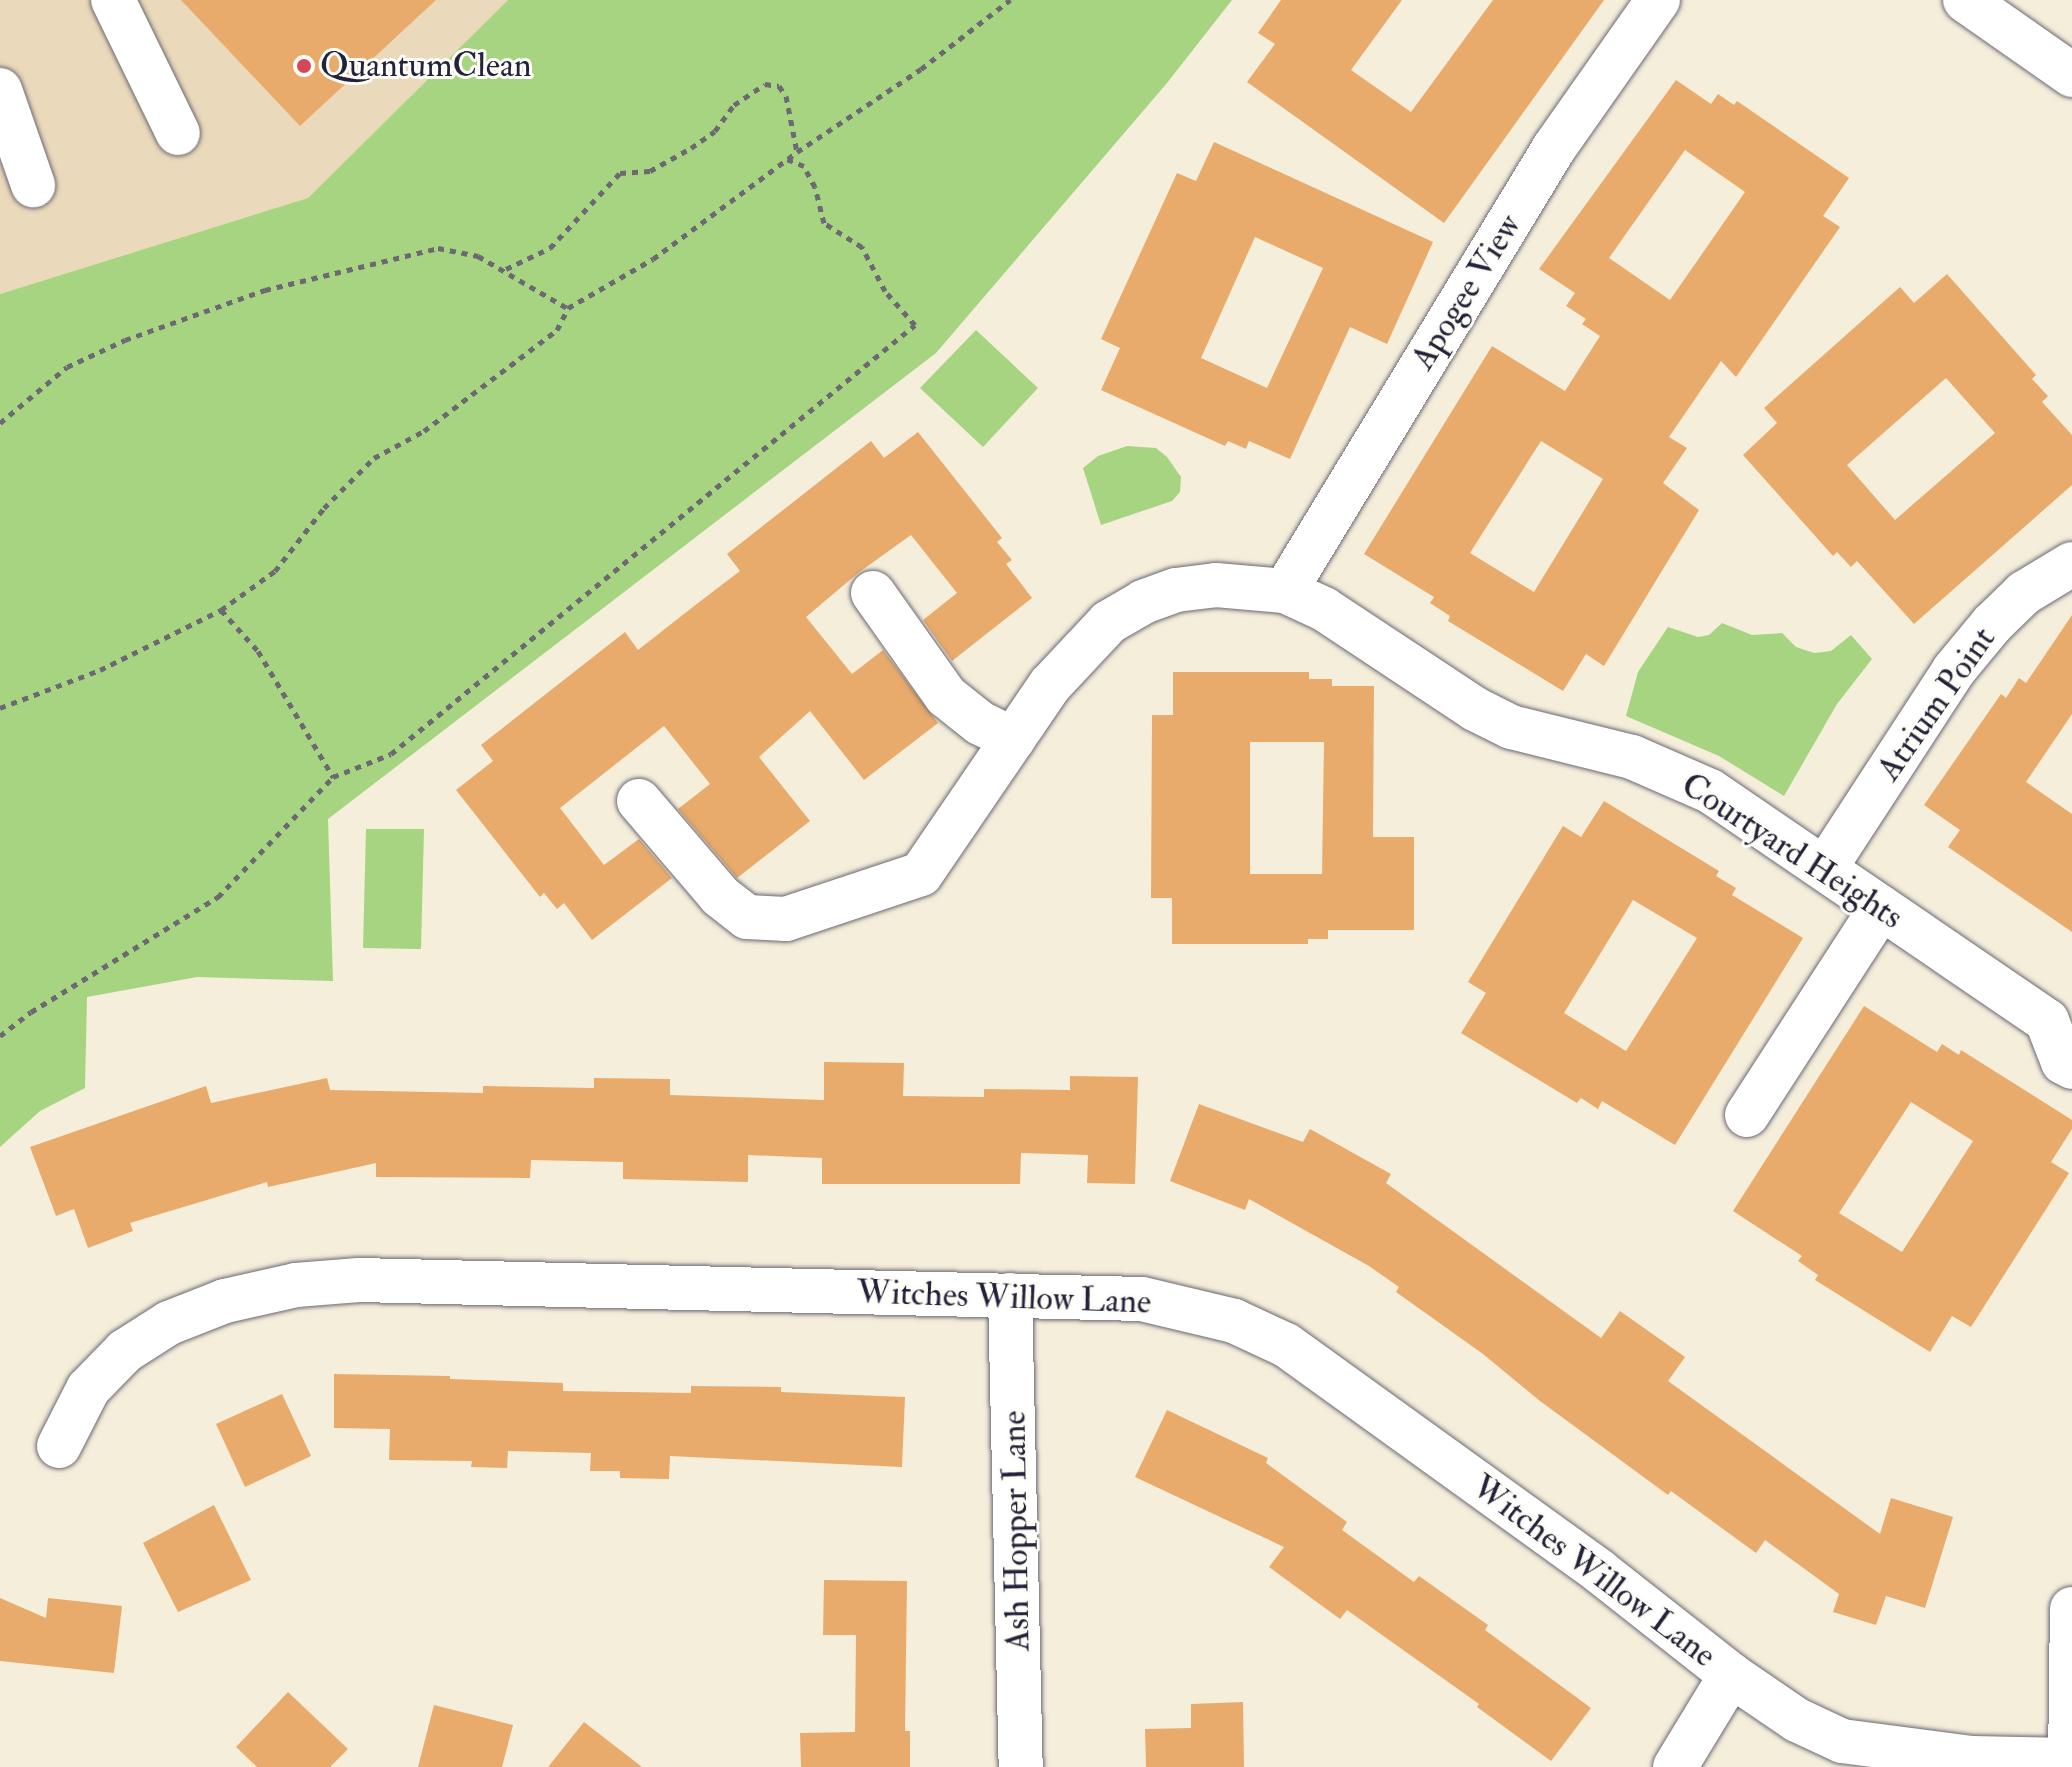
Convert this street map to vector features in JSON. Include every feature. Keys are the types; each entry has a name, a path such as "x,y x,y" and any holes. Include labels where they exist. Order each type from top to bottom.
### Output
{"street":[{"path":"113,0 178,133"},
{"name":"Apogee View","path":"1285,591 1554,148 1658,0"},
{"path":"1965,0 2072,75"},
{"path":"0,90 33,185"},
{"name":"Atrium Point","path":"1825,868 1963,658 2024,593 2072,564"},
{"name":"Courtyard Heights","path":"639,801 720,896 747,917 786,919 921,874 1013,739 1079,650 1109,622 1143,602 1176,590 1216,585 1285,591 1324,609 1475,709 1511,727 1662,768 1710,791 1881,908 2060,1018 2063,1062 2072,1067"},
{"path":"873,593 946,696 980,723 1013,739"},
{"path":"1747,1115 1881,908"},
{"name":"Witches Willow Lane","path":"59,1446 88,1389 125,1351 169,1323 211,1307 296,1285 359,1280 1142,1299 1234,1321 1286,1345 1599,1571 1731,1675 1797,1720 1842,1741 1972,1758 2070,1763"},
{"name":"Ash Hopper Lane","path":"1010,1295 1021,1767"},
{"path":"2070,1763 2072,1609"},
{"path":"1675,1767 1731,1675"}],"path":[{"path":"0,708 100,670 221,610 275,571 324,508 374,458 424,431 557,330 568,308 653,259 787,159 921,69 1010,0"},
{"path":"506,269 550,248 620,173 650,171 691,148 715,131 734,105 765,84 779,86 786,96 797,152"},
{"path":"0,1036 31,1012 218,897 333,777 391,754 915,325 885,291 862,247 824,223 815,187 804,166 787,159"},
{"path":"0,423 67,367 149,330 265,290 438,248 478,256 506,269 568,308"},
{"path":"221,610 258,651 333,777"}],"shaded area":[{"path":"0,0 508,0 308,198 0,294"}],"green space":[{"path":"508,0 1232,0 1167,83 936,353 328,819 333,981 197,977 87,997 85,1088 40,1111 0,1147 0,294 308,198"},
{"path":"976,330 1038,388 983,447 920,388"},
{"path":"1127,446 1156,448 1167,457 1181,477 1180,492 1172,501 1101,525 1083,468 1098,456"},
{"path":"1722,623 1752,635 1782,633 1796,647 1814,653 1831,651 1851,635 1872,659 1837,704 1784,796 1719,756 1626,716 1638,672 1668,627 1698,637 1709,635"},
{"path":"366,829 424,829 421,949 363,948"}],"building":[{"name":"QuantumClean","path":"181,0 436,0 300,126"},
{"path":"1281,0 1402,0 1351,70 1411,112 1493,0 1604,0 1444,223 1247,82 1275,44 1258,33"},
{"path":"1676,80 1711,104 1718,94 1734,105 1737,101 1849,178 1823,216 1840,227 1736,377 1721,361 1669,437 1687,448 1663,483 1699,510 1604,666 1586,654 1563,691 1448,621 1450,616 1430,603 1434,597 1364,554 1492,346 1565,391 1600,336 1582,324 1586,319 1566,306 1575,293 1539,269","holes":["1685,150 1745,192 1670,300 1609,258","1541,441 1603,479 1534,592 1470,553"]},
{"path":"1214,142 1433,242 1387,344 1350,327 1290,459 1249,441 1246,449 1228,441 1225,446 1101,390 1120,348 1101,339 1177,173 1196,181","holes":["1255,237 1323,268 1267,388 1201,358"]},
{"path":"1947,274 2036,375 2032,379 2048,396 2042,402 2072,435 2072,485 1914,624 1857,561 1851,567 1837,552 1833,556 1743,455 1777,423 1764,408 1900,287 1914,303","holes":["1946,378 1995,433 1895,520 1847,465"]},
{"path":"918,432 1002,538 997,542 1012,560 1006,564 1032,598 952,661 923,620 957,593 911,535 858,573 806,617 852,674 883,650 938,723 864,780 810,711 759,757 810,821 737,878 678,809 710,784 664,726 560,808 604,865 639,839 672,878 592,940 564,903 557,909 544,893 540,897 456,790 493,761 481,745 625,632 638,650 740,571 727,554 871,441 884,458"},
{"path":"2072,615 2072,714 2026,782 2072,814 2072,932 1948,847 1960,830 1924,805 2001,694 2006,698 2019,678 2026,683"},
{"path":"1173,672 1309,672 1309,679 1332,679 1332,686 1374,686 1373,837 1414,837 1414,930 1328,930 1328,939 1308,939 1308,944 1172,944 1172,898 1151,898 1152,715 1173,715","holes":["1250,742 1324,742 1322,874 1250,874"]},
{"path":"1604,801 1719,871 1716,876 1736,888 1732,895 1803,938 1675,1145 1602,1101 1598,1109 1581,1098 1577,1103 1461,1033 1486,993 1468,982 1563,826 1581,837","holes":["1633,900 1697,938 1626,1051 1564,1013"]},
{"path":"1864,1006 1937,1052 1942,1044 1959,1055 1961,1050 2072,1120 2072,1129 2051,1162 2069,1173 1971,1327 1952,1316 1930,1352 1815,1280 1818,1275 1798,1261 1802,1256 1733,1211","holes":["1911,1102 1973,1141 1902,1252 1839,1213"]},
{"path":"824,1062 904,1063 903,1096 984,1097 984,1089 1070,1090 1070,1076 1138,1077 1135,1184 1087,1183 1088,1155 1021,1153 1020,1184 822,1184 822,1158 748,1155 748,1182 623,1179 623,1162 531,1160 530,1178 376,1177 376,1163 268,1187 267,1182 130,1223 133,1231 88,1248 74,1209 56,1216 30,1147 206,1086 211,1103 327,1078 330,1090 483,1093 483,1086 594,1088 594,1078 670,1079 670,1095 824,1100"},
{"path":"1199,1104 1303,1142 1310,1129 1391,1174 1386,1183 1601,1338 1620,1311 1685,1357 1668,1381 1880,1534 1891,1498 1953,1517 1925,1608 1886,1596 1876,1625 1833,1612 1839,1594 1765,1540 1756,1553 1671,1491 1668,1495 1396,1292 1399,1287 1369,1266 1249,1199 1245,1210 1170,1181"},
{"path":"334,1374 450,1376 450,1379 563,1383 563,1391 691,1393 691,1386 781,1387 781,1392 905,1397 902,1467 670,1456 669,1479 620,1478 620,1471 590,1471 591,1453 508,1451 507,1468 471,1467 472,1461 389,1460 390,1429 334,1428"},
{"path":"282,1394 311,1456 245,1487 216,1424"},
{"path":"1167,1410 1268,1458 1266,1463 1347,1522 1342,1530 1414,1582 1419,1576 1488,1625 1485,1630 1591,1708 1551,1761 1477,1707 1479,1704 1347,1610 1340,1619 1269,1567 1284,1547 1135,1477"},
{"path":"214,1505 251,1580 178,1612 143,1543"},
{"path":"824,1580 907,1581 905,1731 910,1731 910,1767 801,1767 800,1733 855,1732 856,1635 823,1635"},
{"path":"0,1598 46,1618 48,1598 122,1606 114,1673 0,1661"},
{"path":"288,1692 348,1749 330,1767 257,1767 236,1747"},
{"path":"1243,1702 1244,1767 1146,1767 1145,1729 1191,1728 1191,1704"},
{"path":"434,1705 513,1725 502,1767 418,1767"},
{"path":"584,1722 642,1767 548,1767"}],"place":[{"name":"QuantumClean","path":"304,66"}]}
